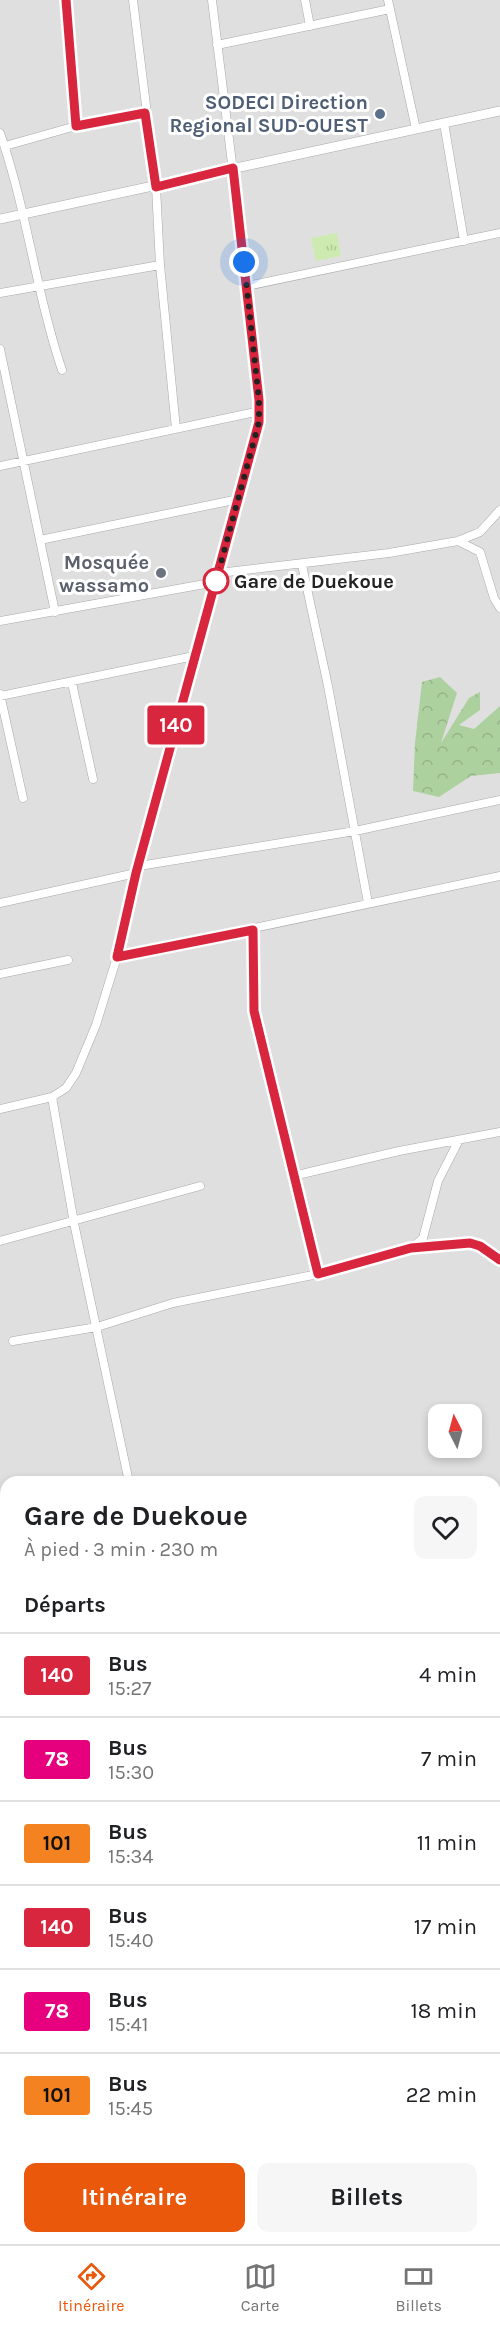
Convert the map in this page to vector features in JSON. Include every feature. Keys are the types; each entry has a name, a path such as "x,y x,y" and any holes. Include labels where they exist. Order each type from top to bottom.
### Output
{"street":[{"path":"66,0 76,126"},
{"path":"133,0 145,113 156,187 160,265 176,429"},
{"path":"0,1109 52,1097 66,1088 76,1073 96,1026 117,957 137,869 194,656 219,573 260,411 212,0"},
{"path":"305,0 310,26"},
{"path":"388,0 416,129"},
{"path":"217,45 390,9"},
{"path":"0,219 500,111"},
{"path":"5,146 76,126 145,113"},
{"path":"444,123 464,241"},
{"path":"0,133 23,214 37,285 62,370"},
{"path":"247,286 500,233"},
{"path":"0,293 160,265"},
{"path":"0,349 55,612"},
{"path":"0,466 260,411"},
{"path":"40,540 238,499"},
{"path":"219,573 302,565 458,541 480,532 500,510"},
{"path":"458,541 480,552 494,598 500,608"},
{"path":"302,565 368,903"},
{"path":"0,621 216,582"},
{"path":"23,798 0,695 72,683 194,656"},
{"path":"72,683 93,779"},
{"path":"0,903 137,869 355,831 500,800"},
{"path":"117,957 500,876"},
{"path":"253,930 254,1011 318,1274"},
{"path":"0,974 68,960"},
{"path":"52,1097 74,1223 128,1476"},
{"path":"294,1176 399,1151 458,1142 500,1132"},
{"path":"411,1248 423,1238 438,1181 458,1142"},
{"path":"0,1241 74,1223 200,1186"},
{"path":"13,1341 97,1327 173,1303 318,1274 411,1248 470,1243 480,1246 500,1260"}],"shaded area":[{"path":"0,0 500,0 500,1476 0,1476"}],"green space":[{"path":"337,233 341,256 316,261 311,238"},
{"path":"440,677 457,693 441,743 469,698 480,692 480,710 459,725 474,729 500,706 500,773 471,776 439,797 413,791 415,743 422,682"}],"bus line":[{"name":"140","path":"66,0 76,126 145,113 156,187 233,168 260,411 219,573 194,656 136,873 117,957 253,930 254,1011 318,1274 411,1248 470,1243 480,1246 491,1256 500,1260"}],"place":[{"name":"SODECI Direction Regional SUD-OUEST","path":"380,114"},
{"name":"Mosquée wassamo","path":"161,573"},
{"name":"Gare de Duekoue","path":"216,581"}],"route":[{"path":"216,581 260,411 244,262"}]}
